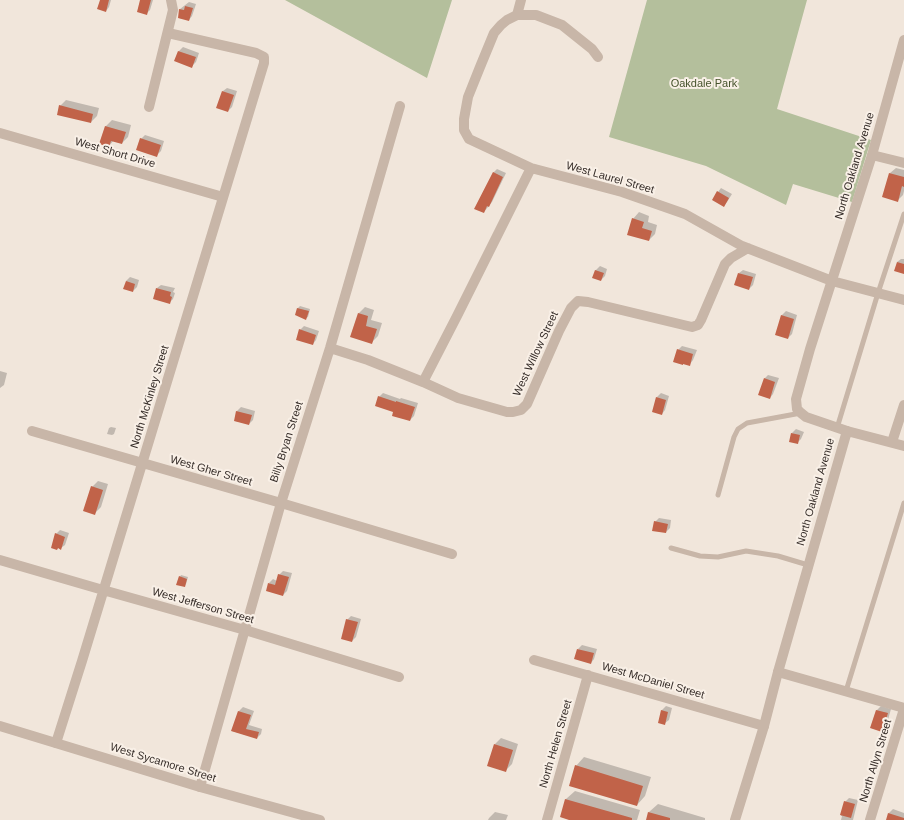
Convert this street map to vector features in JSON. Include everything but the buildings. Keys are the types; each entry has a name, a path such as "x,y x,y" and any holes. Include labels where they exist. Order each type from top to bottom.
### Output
{"street":[{"path":"149,107 173,10 171,0"},
{"path":"521,0 517,14 536,15 562,24 592,49 598,57"},
{"name":"West Laurel Street","path":"517,14 501,24 494,33 468,97 464,119 464,130 469,139 530,168 622,192 685,214 742,246 832,281 904,300"},
{"name":"North McKinley Street","path":"56,743 263,69 264,58 256,53 168,33"},
{"name":"North Oakland Avenue","path":"735,820 764,726 808,565 842,429 806,417 797,409 796,398 810,349 872,155 904,40"},
{"name":"Billy Bryan Street","path":"200,787 280,503 330,348 400,106"},
{"name":"West Short Drive","path":"0,132 223,197"},
{"path":"872,155 904,163"},
{"path":"423,382 530,168"},
{"name":"West Willow Street","path":"330,348 365,359 423,382 458,398 507,412 513,412 521,410 527,404 559,331 571,308 578,301 588,302 692,328 698,326 725,264 731,258 748,248"},
{"path":"892,442 904,405"},
{"path":"842,429 904,446"},
{"name":"West Gher Street","path":"32,431 452,554"},
{"name":"West Jefferson Street","path":"0,560 244,630 399,677"},
{"name":"West McDaniel Street","path":"534,660 764,726"},
{"path":"778,672 904,708"},
{"name":"North Helen Street","path":"547,820 588,675"},
{"name":"North Allyn Street","path":"870,820 904,708"},
{"name":"West Sycamore Street","path":"0,726 200,787 320,820"}],"lane":[{"path":"842,429 878,293 904,214"},
{"path":"718,494 734,437 738,429 747,423 801,413"},
{"path":"846,691 904,503"},
{"path":"671,548 700,556 718,557 746,551 778,556 808,565"}],"green space":[{"path":"285,0 452,0 427,78"},
{"name":"Oakdale Park","path":"647,0 807,0 777,109 871,140 852,202 793,184 786,205 706,166 609,137"}]}
